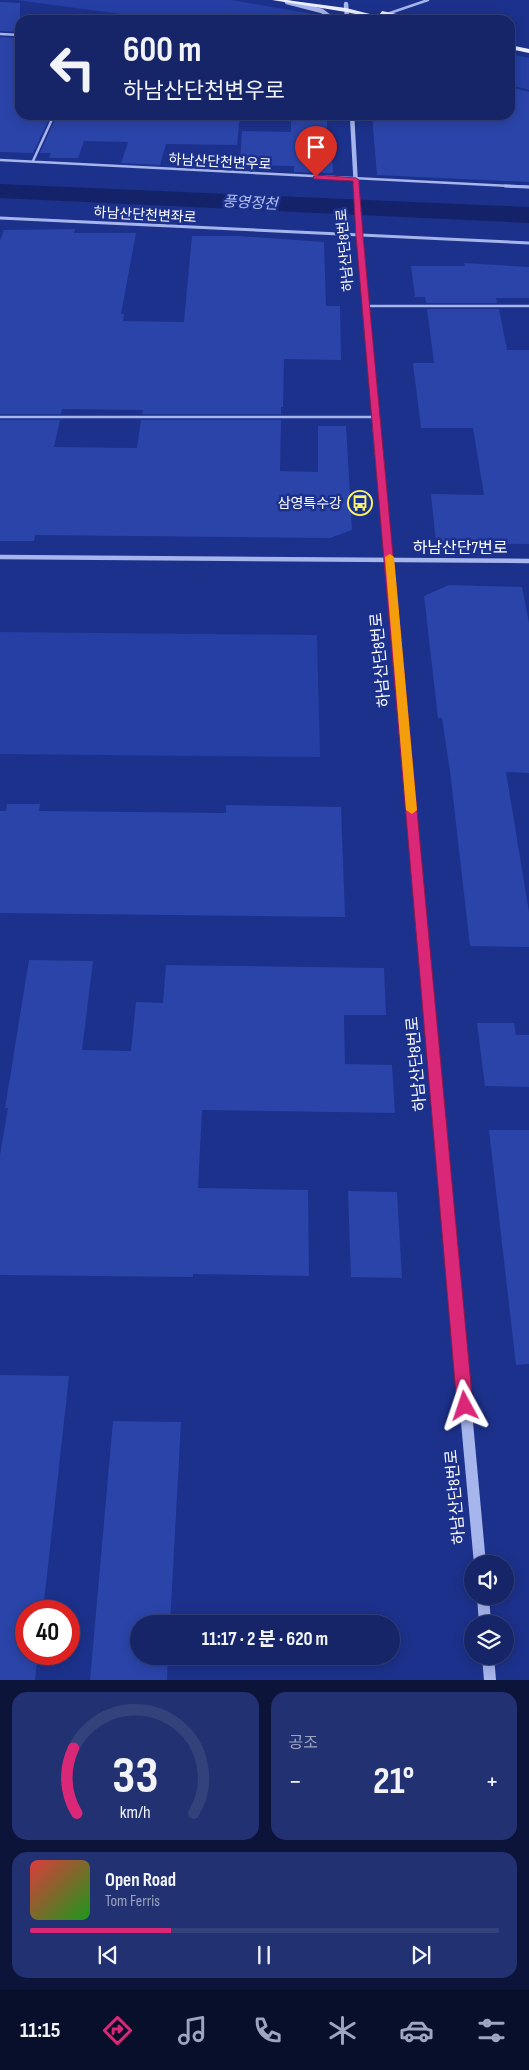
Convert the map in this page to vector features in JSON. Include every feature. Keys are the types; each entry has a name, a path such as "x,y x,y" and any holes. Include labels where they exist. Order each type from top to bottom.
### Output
{"main road":[{"path":"275,0 346,7 392,15"},
{"path":"317,0 373,15"},
{"path":"515,41 529,44"},
{"path":"515,48 529,51"}],"street":[{"path":"387,14 428,0"},
{"path":"287,2 322,11 327,15"},
{"path":"346,7 347,15"},
{"path":"0,34 15,35"},
{"path":"34,161 52,120"},
{"name":"하남산단8번로","path":"352,120 359,233 479,1555"},
{"name":"하남산단천변우로","path":"0,160 356,182 529,187"},
{"name":"하남산단천변좌로","path":"0,218 359,233 529,243"},
{"path":"0,557 390,560"},
{"name":"하남산단7번로","path":"390,560 529,561"},
{"path":"489,1665 490,1680"}],"lane":[{"path":"366,306 529,306"},
{"path":"0,417 377,418"}],"shaded area":[{"path":"16,0 231,0 311,15 128,15"},
{"path":"515,55 529,58 529,90 515,86"},
{"path":"0,632 317,635 320,757 0,754"}],"building":[{"path":"0,2 20,3 20,15 15,15 15,32 0,31"},
{"path":"0,37 15,38 15,120 49,120 33,153 0,152"},
{"path":"515,88 529,92 529,182 377,175 372,120 515,120"},
{"path":"55,120 240,120 237,145 166,144 160,165 121,163 128,142 84,141 78,158 49,158 51,153 40,153"},
{"path":"291,120 327,120 327,132 331,132 333,173 294,172 294,166 240,165 242,131 291,132"},
{"path":"75,229 74,233 136,233 121,314 124,314 123,321 184,322 192,236 238,236 324,242 326,306 340,306 341,360 284,359 283,407 281,407 281,414 142,414 143,410 62,409 61,414 0,414 0,241 4,230"},
{"path":"464,263 529,267 529,298 496,298 497,303 426,303 425,297 415,297 411,266 465,266"},
{"path":"427,309 499,309 507,350 529,350 529,544 436,543 431,494 484,495 473,428 421,428 413,363 434,363"},
{"path":"0,420 60,420 54,447 137,448 141,420 281,420 280,471 318,472 318,426 346,426 352,530 330,538 35,535 34,541 0,541"},
{"path":"449,585 522,587 529,623 529,773 506,772 529,912 529,947 470,946 450,771 442,718 438,718 424,596"},
{"path":"7,804 40,804 39,811 226,813 226,805 341,807 345,917 0,913 0,811 6,811"},
{"path":"29,960 93,961 82,1050 131,1051 136,1002 163,1003 166,965 384,968 386,1015 344,1015 345,1064 392,1065 395,1113 202,1110 198,1188 308,1190 309,1276 193,1274 193,1277 0,1275 0,1155 8,1108 5,1108"},
{"path":"477,1023 514,1023 516,1035 529,1035 529,1087 485,1086"},
{"path":"489,1130 529,1130 529,1364 516,1365"},
{"path":"348,1191 397,1192 402,1278 351,1277"},
{"path":"0,1375 69,1376 44,1600 15,1600 15,1665 37,1665 35,1680 0,1680"},
{"path":"113,1421 181,1422 170,1615 130,1615 130,1665 168,1665 167,1680 90,1680"}],"waterway":[{"name":"풍영정천","path":"0,191 529,215"}],"slow traffic":[{"path":"390,557 412,810"}],"place":[{"name":"삼영특수강","path":"360,503"}],"route":[{"path":"316,177 356,180 359,236 390,560 465,1406"}]}
